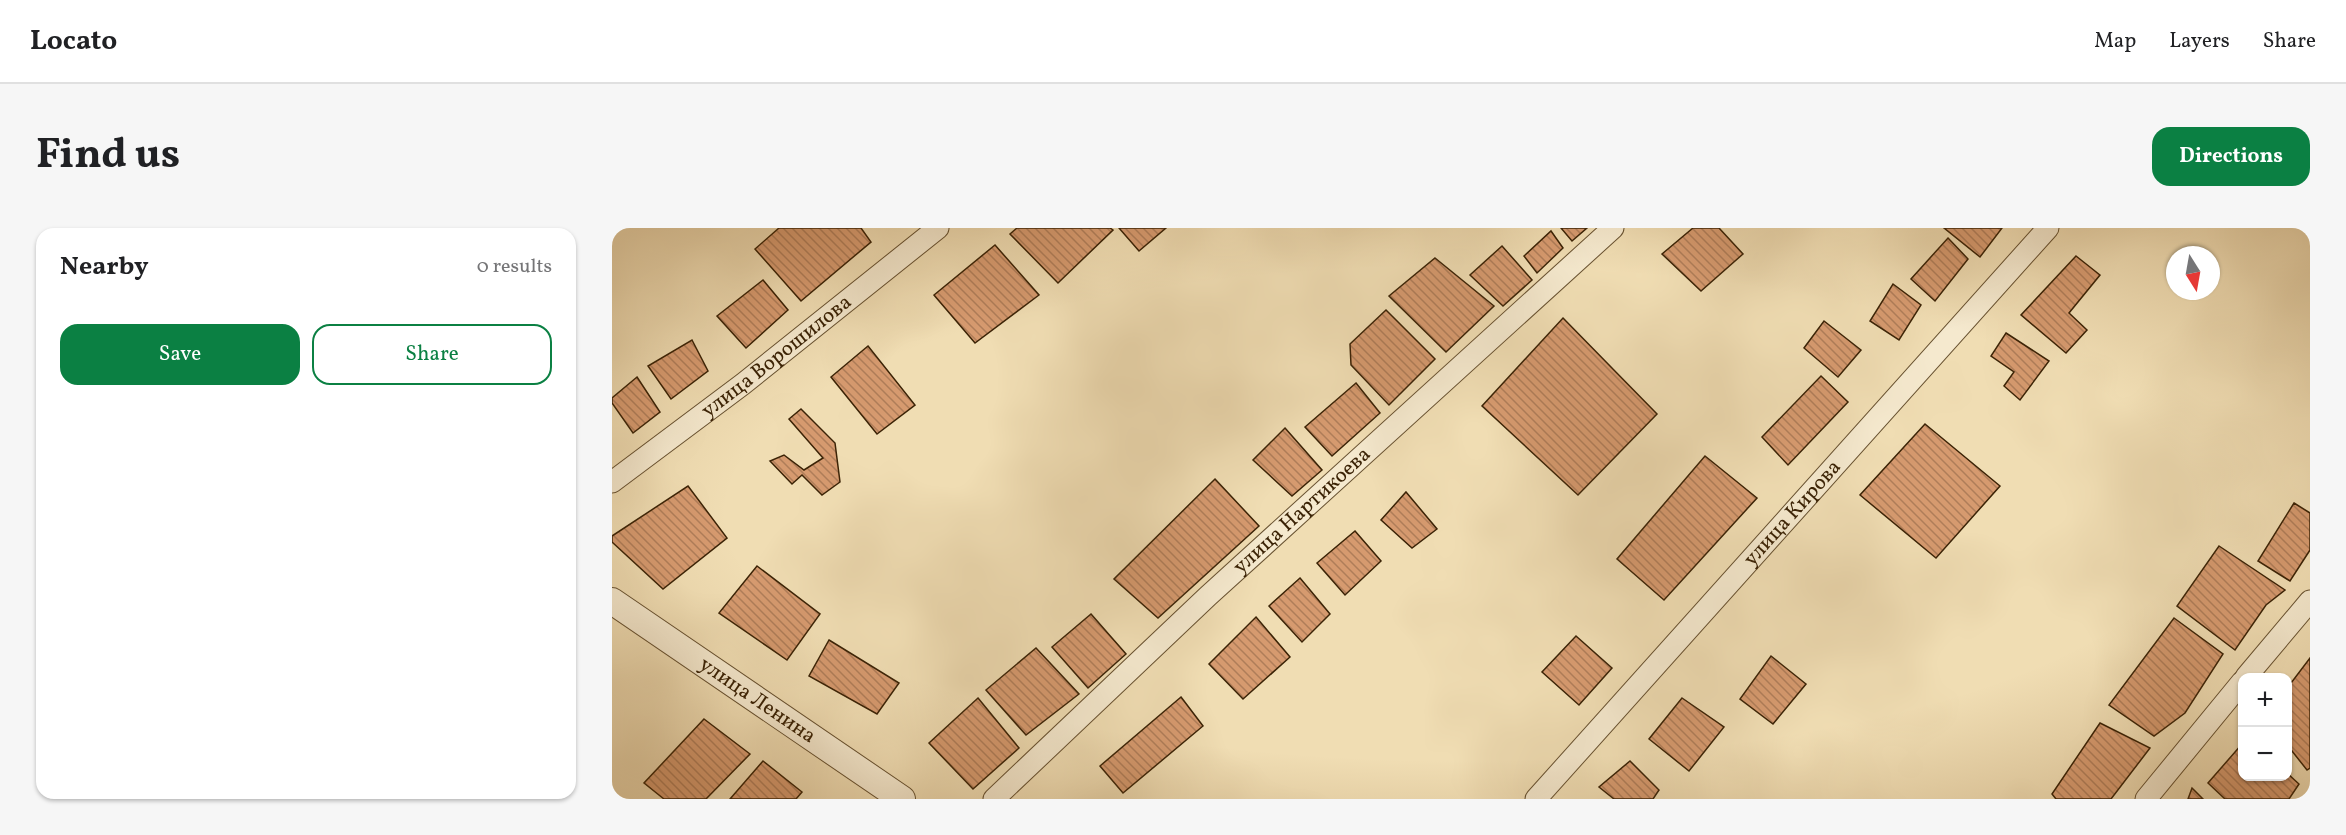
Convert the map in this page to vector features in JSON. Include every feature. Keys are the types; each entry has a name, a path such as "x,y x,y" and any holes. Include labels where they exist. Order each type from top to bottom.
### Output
{"street":[{"name":"улица Ворошилова","path":"612,482 743,384 938,228"},
{"name":"улица Нартикоева","path":"994,799 1217,588 1613,228"},
{"name":"улица Кирова","path":"1536,799 2048,228"},
{"name":"улица Ленина","path":"612,601 902,799"},
{"path":"2250,673 2310,601"},
{"path":"2145,799 2238,687"}],"building":[{"path":"779,228 861,228 871,242 801,301 755,249"},
{"path":"1017,228 1110,228 1113,230 1058,283 1010,234"},
{"path":"1119,228 1166,228 1139,251"},
{"path":"1561,228 1587,228 1572,241"},
{"path":"1693,228 1719,228 1743,254 1701,291 1662,254"},
{"path":"1944,228 2002,228 1980,257"},
{"path":"1551,231 1563,248 1537,273 1524,256"},
{"path":"1948,238 1968,259 1935,301 1911,279"},
{"path":"995,245 1039,295 975,343 934,295"},
{"path":"1502,246 1532,280 1503,306 1470,275"},
{"path":"2076,256 2100,275 2069,313 2087,330 2066,353 2021,315"},
{"path":"1435,258 1494,306 1446,352 1389,296"},
{"path":"763,280 788,310 746,348 717,316"},
{"path":"1893,284 1921,305 1899,340 1870,321"},
{"path":"1386,310 1435,359 1389,405 1351,365 1350,344"},
{"path":"1563,318 1657,414 1578,495 1482,406"},
{"path":"1824,321 1861,350 1838,377 1804,348"},
{"path":"2006,333 2049,361 2020,400 2004,386 2014,372 1991,356"},
{"path":"692,340 708,371 671,399 648,366"},
{"path":"868,346 915,405 877,434 831,377"},
{"path":"1821,376 1848,402 1788,465 1762,437"},
{"path":"637,377 660,412 633,433 612,403 612,398"},
{"path":"1356,383 1380,413 1332,456 1305,427"},
{"path":"801,409 835,443 840,482 822,495 802,475 792,484 770,461 784,455 804,470 823,458 789,419"},
{"path":"1925,424 2000,486 1936,558 1860,495"},
{"path":"1285,428 1322,470 1292,496 1253,460"},
{"path":"1705,456 1757,498 1664,600 1617,559"},
{"path":"1215,479 1259,526 1158,618 1114,579"},
{"path":"688,486 727,538 663,589 612,542 612,536"},
{"path":"1406,492 1437,529 1412,548 1381,520"},
{"path":"2294,503 2310,513 2310,550 2290,581 2258,561"},
{"path":"1355,531 1381,561 1345,595 1317,563"},
{"path":"2219,546 2285,590 2266,605 2235,650 2177,606"},
{"path":"757,566 820,614 787,660 719,613"},
{"path":"1300,578 1330,614 1302,642 1269,606"},
{"path":"1091,614 1126,654 1088,688 1052,647"},
{"path":"1256,617 1290,657 1243,699 1209,664"},
{"path":"2174,618 2223,654 2185,713 2154,736 2109,705"},
{"path":"1576,636 1612,668 1579,705 1542,672"},
{"path":"829,640 899,683 877,714 809,676"},
{"path":"1036,648 1079,694 1026,735 986,690"},
{"path":"1771,656 1806,684 1773,724 1740,699"},
{"path":"2310,658 2310,768 2307,770 2292,751 2292,682"},
{"path":"1181,697 1203,726 1123,793 1100,766"},
{"path":"978,698 1019,748 973,789 929,743"},
{"path":"1682,698 1724,727 1689,771 1649,739"},
{"path":"704,719 750,754 706,799 664,799 644,783"},
{"path":"2100,723 2150,748 2111,799 2056,799 2052,794"},
{"path":"2238,749 2238,781 2292,781 2292,778 2299,784 2289,799 2225,799 2208,783"},
{"path":"763,761 802,792 796,799 730,799"},
{"path":"1630,761 1659,790 1653,799 1614,799 1599,787"},
{"path":"2192,788 2203,799 2188,799"}]}
